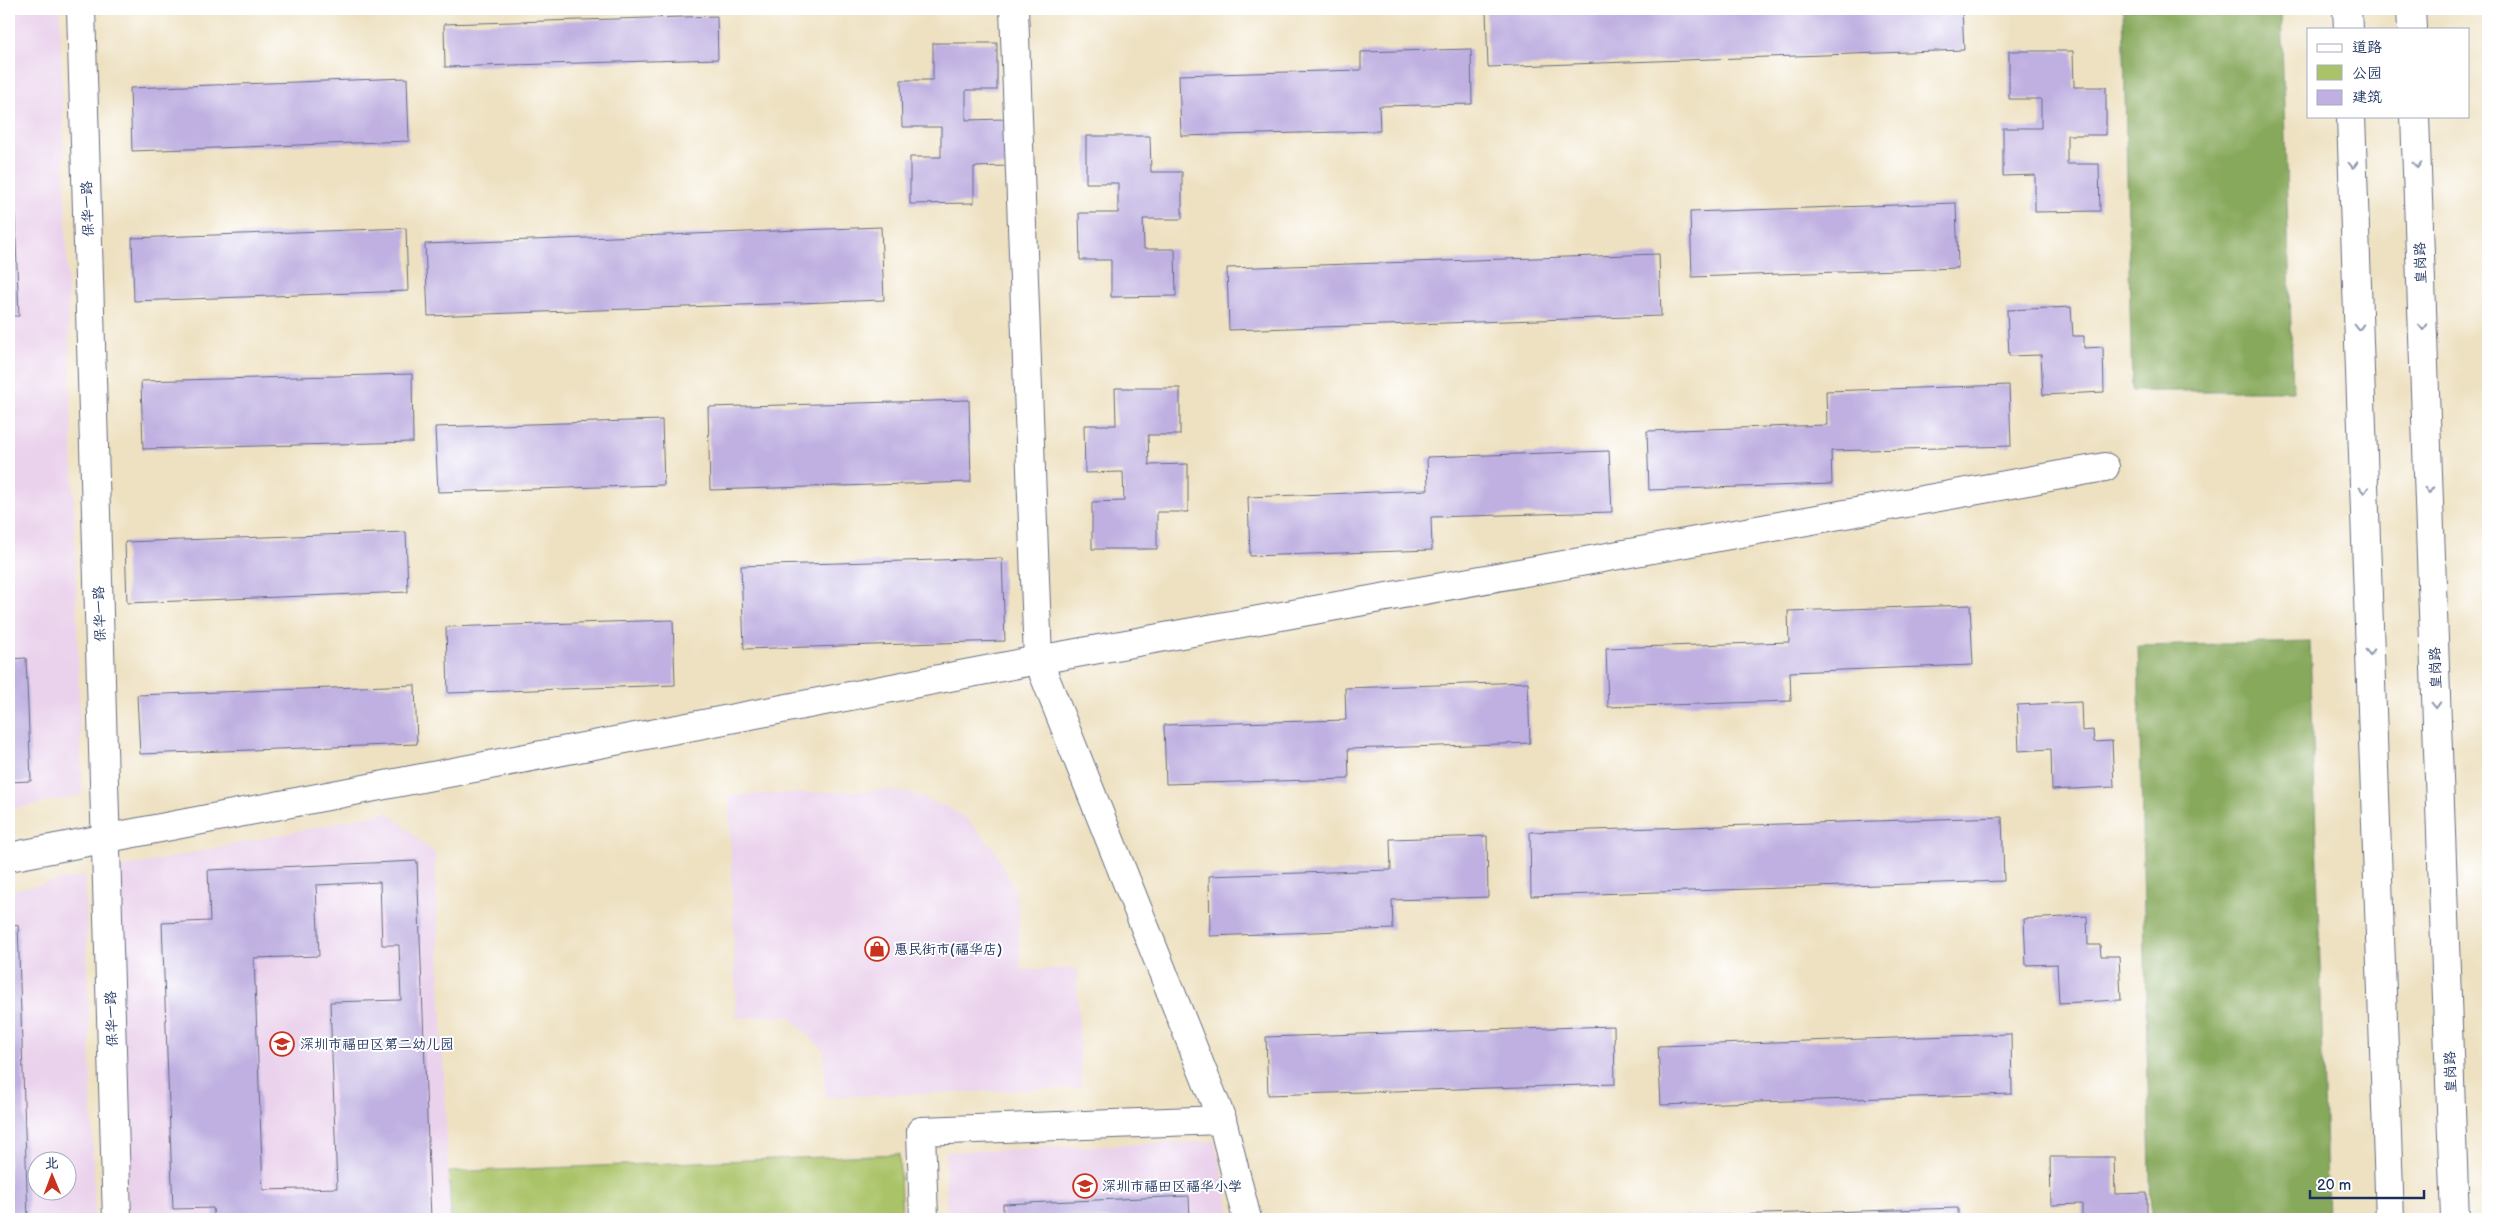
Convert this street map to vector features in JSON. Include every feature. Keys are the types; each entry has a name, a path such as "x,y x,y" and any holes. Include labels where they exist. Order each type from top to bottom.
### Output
{"main road":[{"name":"保华一路","path":"81,9 117,1219"},
{"path":"1014,9 1038,660 1222,1120 1247,1219"},
{"path":"2348,9 2348,28"},
{"path":"2411,9 2412,28"},
{"path":"2351,118 2390,1219"},
{"name":"皇岗路","path":"2415,118 2455,1219"},
{"path":"9,857 1038,660 2105,467"},
{"path":"924,1219 921,1132 1222,1120"}],"shaded area":[{"path":"9,9 60,9 82,795 9,810"},
{"name":"惠民街市(福华店)","path":"888,790 909,793 949,808 967,819 995,850 1014,888 1019,909 1021,970 1077,968 1081,1088 825,1097 824,1051 789,1016 736,1018 729,795"},
{"name":"深圳市福田区第二幼儿园","path":"388,812 435,854 450,1219 128,1219 115,869"},
{"path":"85,875 95,1219 9,1219 9,891"},
{"name":"深圳市福田区福华小学","path":"1215,1141 1232,1219 947,1219 945,1152"}],"green space":[{"path":"2123,9 2281,9 2293,391 2132,391"},
{"path":"2310,642 2328,1219 2151,1219 2138,646"},
{"path":"899,1154 902,1219 451,1219 449,1172"}],"building":[{"path":"1544,9 1962,9 1964,50 1488,67 1486,11"},
{"path":"717,16 718,59 445,67 444,24"},
{"path":"933,43 997,43 997,90 966,90 966,120 1005,119 1006,166 974,167 974,203 910,204 910,157 941,157 941,127 902,127 901,80 933,80"},
{"path":"1471,49 1472,104 1379,106 1380,131 1181,136 1179,75 1361,70 1361,52"},
{"path":"2009,51 2073,51 2074,87 2106,87 2106,135 2067,135 2067,164 2099,164 2100,211 2035,212 2035,175 2003,176 2003,128 2041,128 2041,99 2009,99"},
{"path":"407,78 409,141 132,151 130,88"},
{"path":"1086,136 1150,136 1151,172 1182,172 1182,219 1143,219 1144,249 1175,249 1176,296 1111,297 1111,260 1080,260 1079,213 1118,213 1118,183 1086,183"},
{"path":"12,143 19,316 9,316 9,144"},
{"path":"1956,203 1958,268 1692,277 1690,212"},
{"path":"881,227 884,300 428,316 425,244"},
{"path":"406,228 408,291 134,301 132,238"},
{"path":"1659,254 1661,316 1229,330 1227,268"},
{"path":"2071,307 2073,336 2084,336 2084,348 2103,347 2104,392 2043,395 2041,355 2009,356 2007,310"},
{"path":"412,374 413,442 143,449 141,381"},
{"path":"2009,385 2011,446 1831,451 1832,484 1649,490 1647,431 1827,425 1826,391"},
{"path":"1115,388 1180,388 1180,435 1148,435 1149,465 1188,464 1188,512 1157,512 1157,549 1092,549 1092,502 1124,501 1123,472 1085,473 1084,425 1116,425"},
{"path":"969,400 971,482 710,490 708,407"},
{"path":"662,420 664,485 438,492 435,427"},
{"path":"1609,451 1612,512 1431,517 1432,550 1250,556 1248,497 1428,490 1427,457"},
{"path":"406,532 408,592 127,603 125,542"},
{"path":"1002,558 1005,641 744,649 741,566"},
{"path":"1970,605 1973,665 1790,672 1791,701 1608,707 1606,648 1789,642 1788,611"},
{"path":"673,620 675,685 448,693 446,627"},
{"path":"26,658 31,781 9,782 9,659"},
{"path":"1528,682 1530,743 1348,749 1349,779 1166,784 1164,725 1346,720 1345,688"},
{"path":"415,685 417,744 140,754 137,695"},
{"path":"2081,702 2082,731 2093,730 2094,742 2112,741 2114,787 2052,790 2051,749 2019,751 2017,705"},
{"path":"2002,817 2004,881 1531,896 1530,832"},
{"path":"1487,836 1488,897 1392,900 1393,929 1210,936 1209,876 1391,870 1390,839"},
{"path":"417,861 431,1219 214,1219 213,1208 173,1209 162,923 210,921 208,870","holes":["380,882 382,945 399,945 401,1000 330,1002 337,1188 263,1190 254,958 319,956 316,885"]},
{"path":"2087,916 2088,945 2100,945 2101,956 2119,956 2121,1000 2059,1003 2057,964 2026,965 2024,919"},
{"path":"18,925 28,1219 9,1219 9,927"},
{"path":"1614,1026 1615,1084 1268,1095 1266,1037"},
{"path":"2011,1034 2012,1094 1661,1105 1658,1046"},
{"path":"2050,1157 2114,1157 2115,1194 2147,1193 2147,1219 2082,1219 2082,1204 2051,1205"},
{"path":"1189,1196 1190,1219 1003,1219 1003,1204"},
{"path":"1958,1208 1958,1219 1667,1219 1667,1217"}],"place":[{"name":"惠民街市(福华店)","path":"877,949"},
{"name":"深圳市福田区第二幼儿园","path":"282,1044"},
{"name":"深圳市福田区福华小学","path":"1085,1186"}]}
